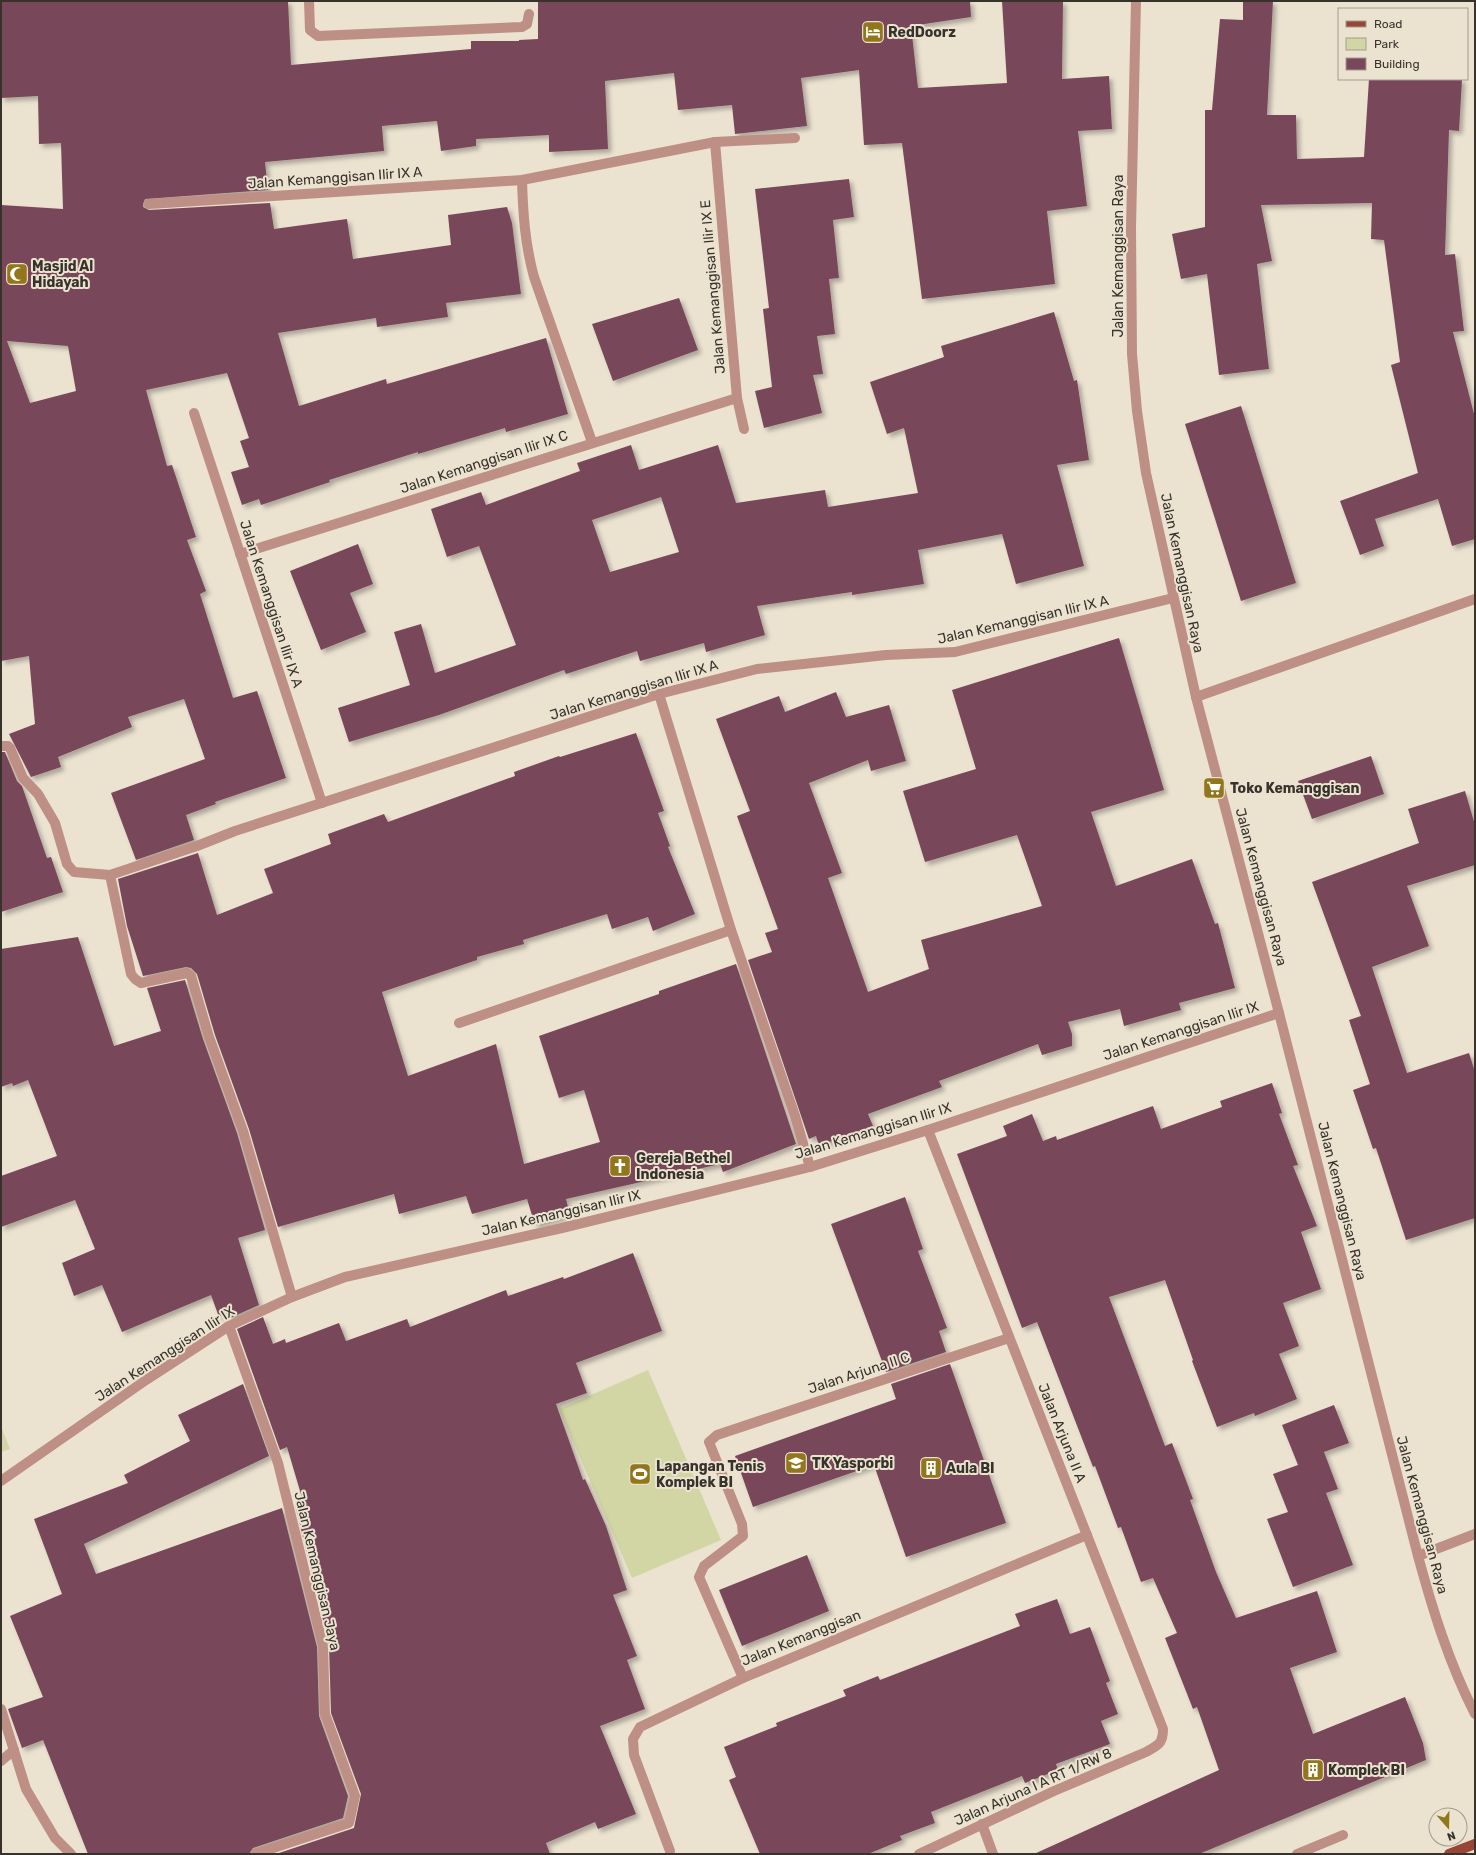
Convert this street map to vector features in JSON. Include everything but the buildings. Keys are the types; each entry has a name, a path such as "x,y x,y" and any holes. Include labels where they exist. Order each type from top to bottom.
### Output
{"main road":[{"path":"1449,1854 1475,1844"}],"street":[{"path":"309,1 310,30 318,36 522,27 527,24 529,14"},
{"name":"Jalan Kemanggisan Raya","path":"1136,1 1131,228 1132,354 1137,411 1146,473 1196,698 1279,1013 1418,1556 1436,1620 1461,1686 1475,1714"},
{"name":"Jalan Kemanggisan Ilir IX A","path":"149,204 522,180 714,142 795,138"},
{"name":"Jalan Kemanggisan Ilir IX E","path":"714,142 736,398 744,430"},
{"path":"522,180 523,220 527,250 534,277 592,442"},
{"name":"Jalan Kemanggisan Ilir IX C","path":"240,554 592,442 736,398"},
{"name":"Jalan Kemanggisan Ilir IX A","path":"194,413 322,803"},
{"name":"Jalan Kemanggisan Ilir IX A","path":"110,875 322,803 659,694 757,669 886,655 955,652 1173,598"},
{"path":"1196,698 1475,599"},
{"path":"659,694 731,930 795,1116 810,1167"},
{"path":"1,746 8,746 10,748 23,778 38,794 55,823 67,864 74,872 110,875 131,974 135,979 141,983 187,973 191,976 211,1044 243,1131 292,1297"},
{"path":"459,1024 731,930"},
{"name":"Jalan Kemanggisan Ilir IX","path":"1,1481 146,1380 229,1326 292,1297 345,1277 562,1228 810,1167 928,1130 1279,1013"},
{"name":"Jalan Arjuna II A","path":"928,1130 1163,1729 1163,1739 1158,1745"},
{"name":"Jalan Kemanggisan Jaya","path":"229,1326 278,1464 323,1646 325,1714 355,1796 349,1823 255,1854"},
{"name":"Jalan Arjuna II C","path":"717,1435 1009,1338"},
{"name":"Jalan Kemanggisan","path":"717,1435 709,1442 742,1524 743,1536 704,1566 699,1577 743,1678 1087,1535"},
{"path":"1418,1556 1475,1534"},
{"path":"670,1851 634,1755 633,1739 640,1727 743,1678"},
{"path":"1,1710 26,1789 55,1838 71,1854"},
{"name":"Jalan Arjuna I A RT 1/RW 8","path":"919,1854 1158,1745"},
{"path":"1,1761 14,1750"},
{"path":"982,1824 993,1854"},
{"path":"1297,1854 1343,1835"}],"green space":[{"name":"Lapangan Tenis Komplek BI","path":"648,1370 721,1540 632,1578 559,1409"},
{"path":"1,1426 10,1449 1,1452"}],"place":[{"name":"RedDoorz","path":"873,32"},
{"name":"Masjid Al Hidayah","path":"17,274"},
{"name":"Toko Kemanggisan","path":"1214,788"},
{"name":"Gereja Bethel Indonesia","path":"620,1166"},
{"name":"TK Yasporbi","path":"796,1463"},
{"name":"Aula BI","path":"931,1468"},
{"name":"Lapangan Tenis Komplek BI","path":"640,1474"},
{"name":"Komplek BI","path":"1313,1770"}]}
